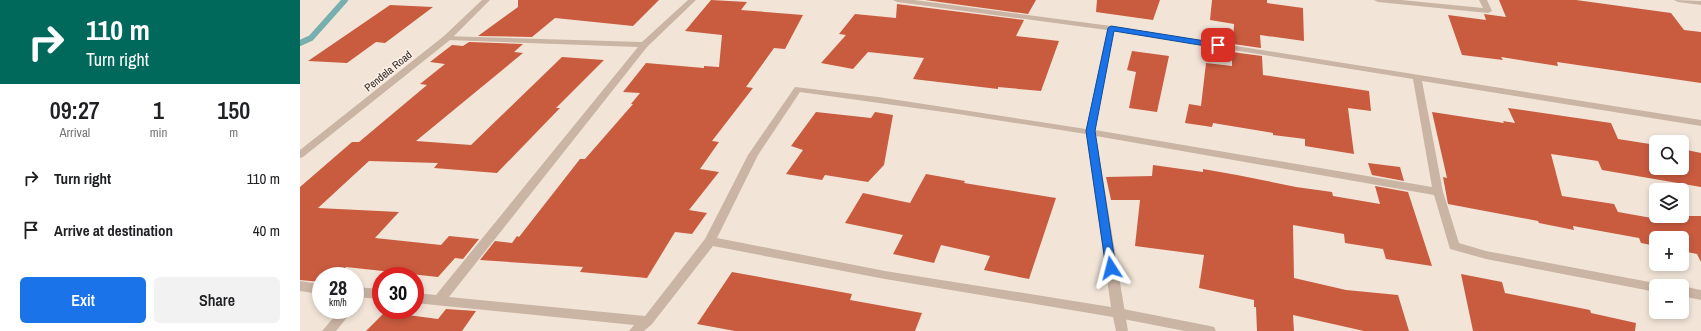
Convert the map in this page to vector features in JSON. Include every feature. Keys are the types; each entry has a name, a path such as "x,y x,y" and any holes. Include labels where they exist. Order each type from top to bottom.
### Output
{"street":[{"name":"Pendela Road","path":"300,155 447,38 486,0"},
{"path":"439,300 644,45 692,0"},
{"path":"897,0 1111,28 1417,76 1701,123"},
{"path":"1378,0 1488,11 1483,0"},
{"path":"1678,0 1701,3"},
{"path":"1111,28 1090,131 1122,331"},
{"path":"447,38 644,45"},
{"path":"1417,76 1438,192 1454,246 1486,255 1649,286"},
{"path":"635,331 648,321 710,241 753,155 798,89 928,105 1090,131 1438,192"},
{"path":"710,241 885,275 1118,313 1210,331"},
{"path":"300,286 312,287"},
{"path":"1689,292 1701,295"},
{"path":"424,299 648,321"},
{"path":"328,331 339,319"}],"building":[{"path":"518,0 659,0 633,26 555,18 532,37 478,36 518,7"},
{"path":"711,0 747,2 741,10 803,15 785,49 774,48 746,87 753,88 712,141 719,142 700,169 719,172 689,210 707,213 692,234 675,232 647,278 580,272 583,267 480,260 495,241 512,243 517,236 519,237 580,159 585,159 633,104 631,104 640,93 623,92 646,63 704,68 704,66 719,67 722,35 685,31"},
{"path":"925,0 1036,0 1028,14"},
{"path":"1097,0 1160,0 1153,20 1096,12"},
{"path":"1212,0 1267,0 1267,3 1303,8 1304,41 1260,35 1261,48 1233,44 1234,24 1210,20"},
{"path":"1499,0 1576,0 1671,13 1684,30 1701,32 1701,83 1557,62 1558,66 1501,57 1503,60 1462,55 1448,15 1486,20 1484,14 1506,17"},
{"path":"897,4 1024,20 1016,36 1059,41 1041,91 998,87 998,89 913,79 924,58 868,52 853,69 821,63 846,35 839,34 855,14 896,18"},
{"path":"390,5 433,7 385,43 376,42 347,63 308,61"},
{"path":"469,42 523,44 514,52 523,53 416,141 471,145 562,57 604,60 556,108 560,108 497,173 434,168 438,163 369,161 318,208 399,212 375,238 441,245 449,236 479,239 463,259 455,258 438,277 424,275 424,267 372,267 372,270 364,269 364,267 312,267 312,281 300,280 300,187 352,142 359,142 427,85 420,84 445,64 430,62 452,45 463,46"},
{"path":"1132,51 1169,56 1157,112 1129,108 1136,72 1127,70"},
{"path":"1232,52 1262,56 1263,75 1369,91 1371,111 1348,108 1354,154 1305,146 1305,139 1273,135 1273,133 1213,123 1212,127 1185,123 1189,104 1201,106 1206,63 1232,66"},
{"path":"1508,108 1611,123 1618,139 1649,144 1649,175 1689,175 1689,150 1701,153 1701,187 1689,185 1689,183 1678,183 1602,170 1598,161 1551,154 1562,196 1614,204 1618,212 1649,218 1649,223 1689,223 1689,216 1701,216 1701,262 1697,254 1689,252 1689,231 1649,231 1649,245 1641,243 1639,238 1573,226 1574,230 1539,223 1538,221 1448,204 1443,177 1447,178 1432,112 1504,123 1503,121 1515,123"},
{"path":"816,112 871,118 875,112 893,115 884,165 868,182 825,175 822,180 786,174 803,150 791,146"},
{"path":"1368,163 1400,167 1404,181 1372,175"},
{"path":"1153,165 1203,172 1203,169 1296,187 1332,192 1333,196 1380,204 1375,186 1408,192 1432,266 1386,259 1383,249 1345,243 1344,234 1293,225 1294,278 1346,290 1398,295 1409,331 1364,331 1293,315 1294,331 1257,331 1256,307 1254,307 1254,300 1199,288 1204,255 1135,246 1140,200 1111,200 1106,177 1152,176"},
{"path":"926,174 965,181 964,183 1056,198 1029,279 984,270 990,256 941,245 934,263 893,254 903,235 845,223 863,193 910,203"},
{"path":"732,272 852,294 850,300 922,313 915,331 735,331 697,324"},
{"path":"1461,274 1502,282 1505,293 1590,310 1591,313 1636,323 1635,331 1473,331"},
{"path":"446,309 476,311 462,331 366,331 378,319 424,319 424,317 438,319"}],"waterway":[{"path":"300,43 311,38 345,0"}],"route":[{"path":"1111,268 1090,131 1111,28 1218,45"}]}
